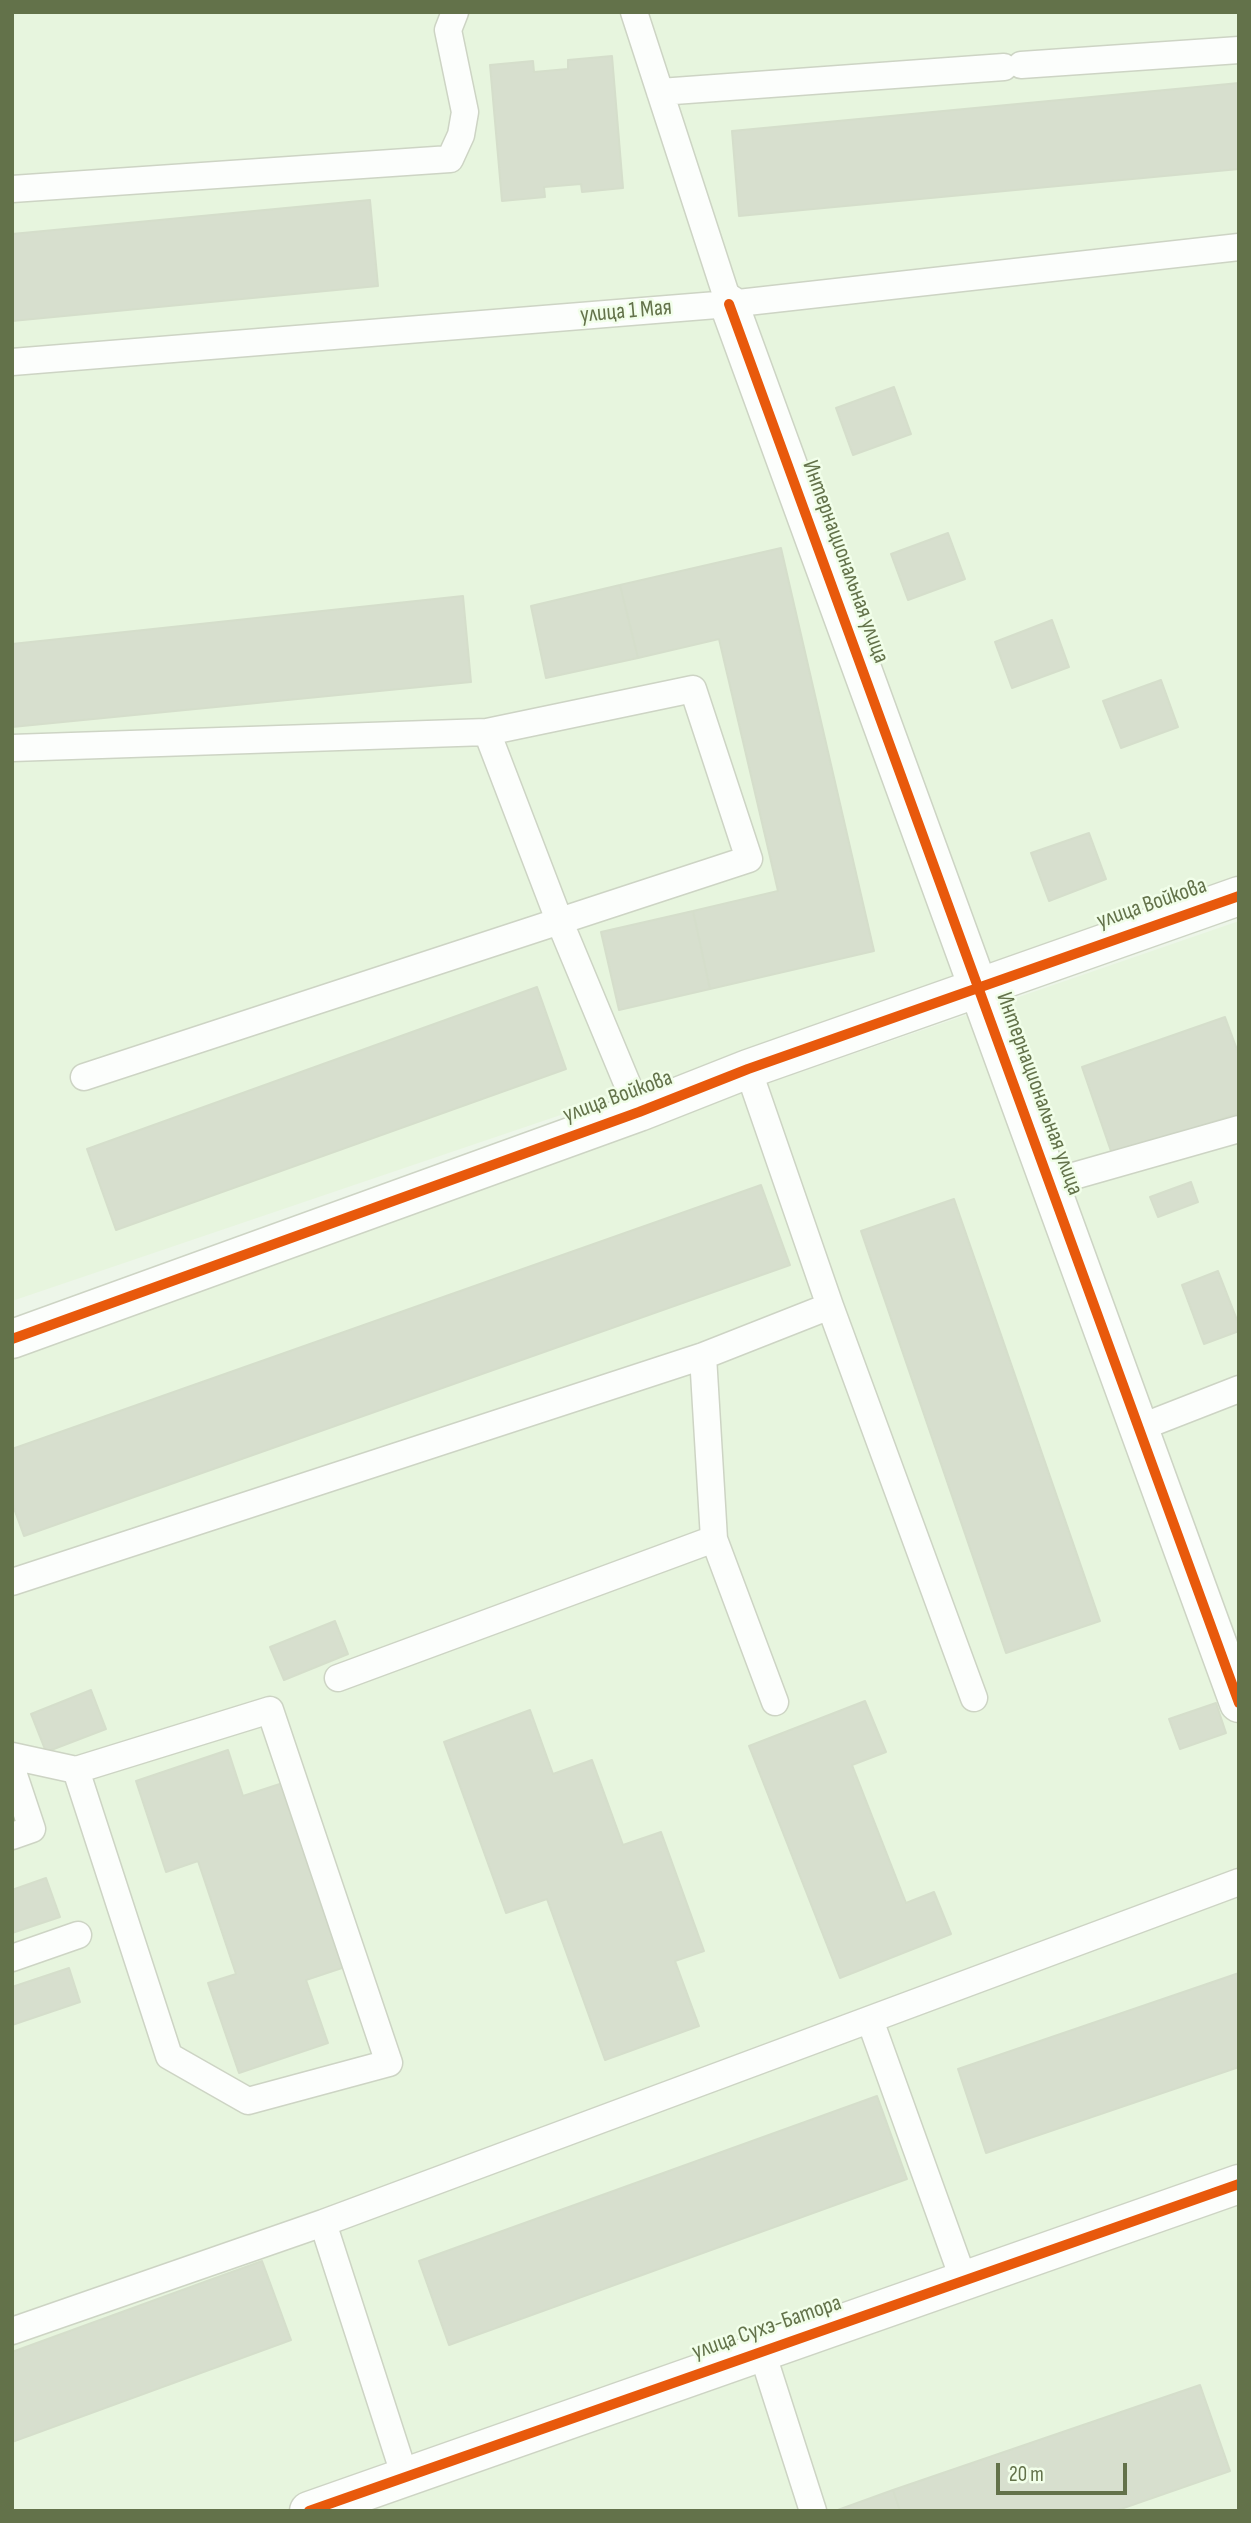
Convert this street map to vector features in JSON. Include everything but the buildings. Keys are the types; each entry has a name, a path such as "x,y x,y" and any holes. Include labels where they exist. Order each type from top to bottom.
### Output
{"street":[{"name":"Интернациональная улица","path":"729,304 1239,1703"},
{"name":"улица Войкова","path":"12,1339 639,1112 748,1069 1239,896"},
{"name":"улица Сухэ-Батора","path":"309,2511 1239,2184"}],"lane":[{"path":"12,189 450,159 461,135 465,112 448,30 455,12"},
{"path":"634,12 729,304"},
{"path":"660,92 1239,50"},
{"name":"улица 1 Мая","path":"12,362 729,304 1239,247"},
{"path":"12,748 487,732 693,689 749,859 84,1077"},
{"path":"487,732 559,920 639,1112"},
{"path":"748,1069 830,1306 974,1698"},
{"path":"1049,1183 1239,1129"},
{"path":"12,1582 703,1356 830,1306"},
{"path":"703,1356 714,1539 775,1702"},
{"path":"1139,1428 1239,1389"},
{"path":"338,1678 714,1539"},
{"path":"12,1756 76,1770 270,1710 389,2063 248,2101 169,2056 76,1770"},
{"path":"12,1769 32,1829 12,1836"},
{"path":"12,2331 323,2223 1239,1882"},
{"path":"12,1958 78,1934"},
{"path":"870,2020 964,2281"},
{"path":"323,2223 405,2477"},
{"path":"762,2352 813,2511"}],"shaded area":[{"path":"12,12 1239,12 1239,885 12,1301"},
{"path":"1239,921 1239,2511 12,2511 12,1344"}],"cycle path":[{"path":"729,304 1239,1703"},
{"path":"12,1339 639,1112 748,1069 1239,896"},
{"path":"309,2511 1239,2184"}]}
